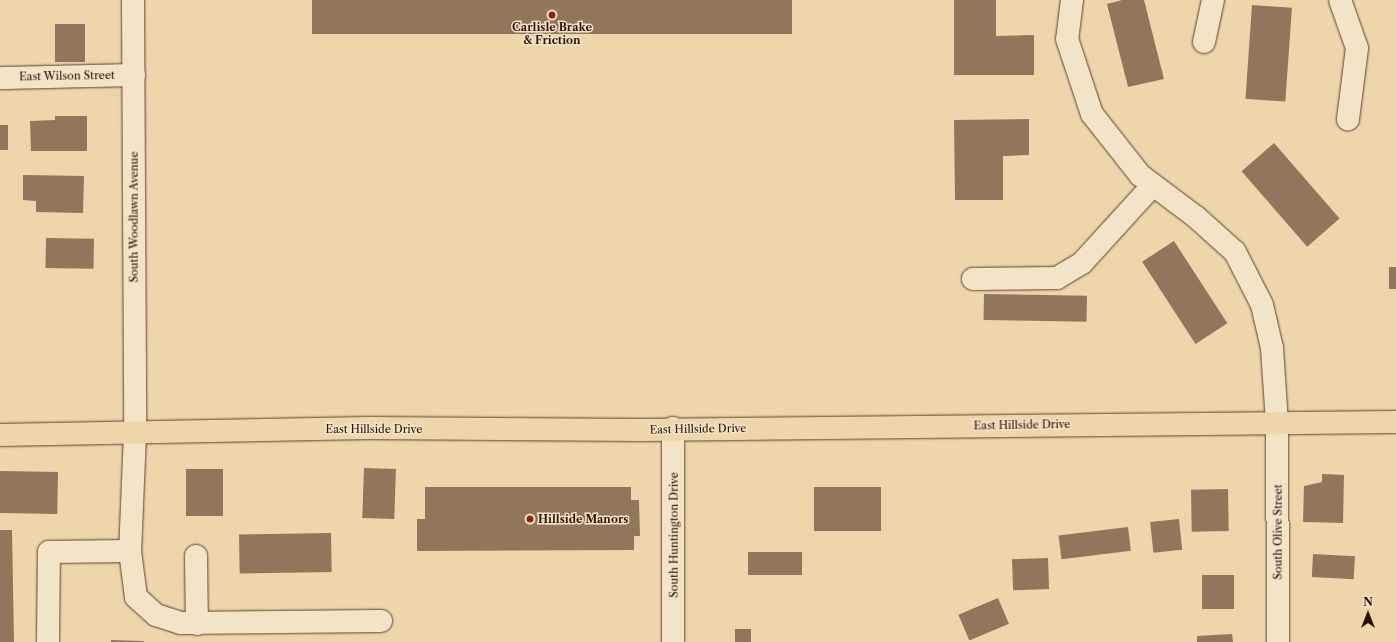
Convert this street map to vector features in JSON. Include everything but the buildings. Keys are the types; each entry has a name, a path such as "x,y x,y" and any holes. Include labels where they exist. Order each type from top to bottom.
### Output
{"main road":[{"name":"East Hillside Drive","path":"0,435 135,434 369,428 673,428 1396,422"}],"street":[{"name":"South Woodlawn Avenue","path":"133,0 135,434 130,551 136,597 156,615 169,621 197,624 381,621"},
{"name":"South Olive Street","path":"1072,0 1067,39 1092,114 1140,175 1196,217 1235,252 1262,305 1272,348 1277,423 1278,642"},
{"path":"1204,42 1213,0"},
{"path":"1340,0 1357,48 1348,119"},
{"name":"East Wilson Street","path":"0,78 134,75"},
{"path":"973,279 1057,278 1082,263 1153,184"},
{"name":"South Huntington Drive","path":"673,428 673,642"},
{"path":"48,642 49,552 130,551"},
{"path":"196,556 197,624"}],"place":[{"name":"Carlisle Brake & Friction","path":"552,15"},
{"name":"Hillside Manors","path":"530,519"}]}
